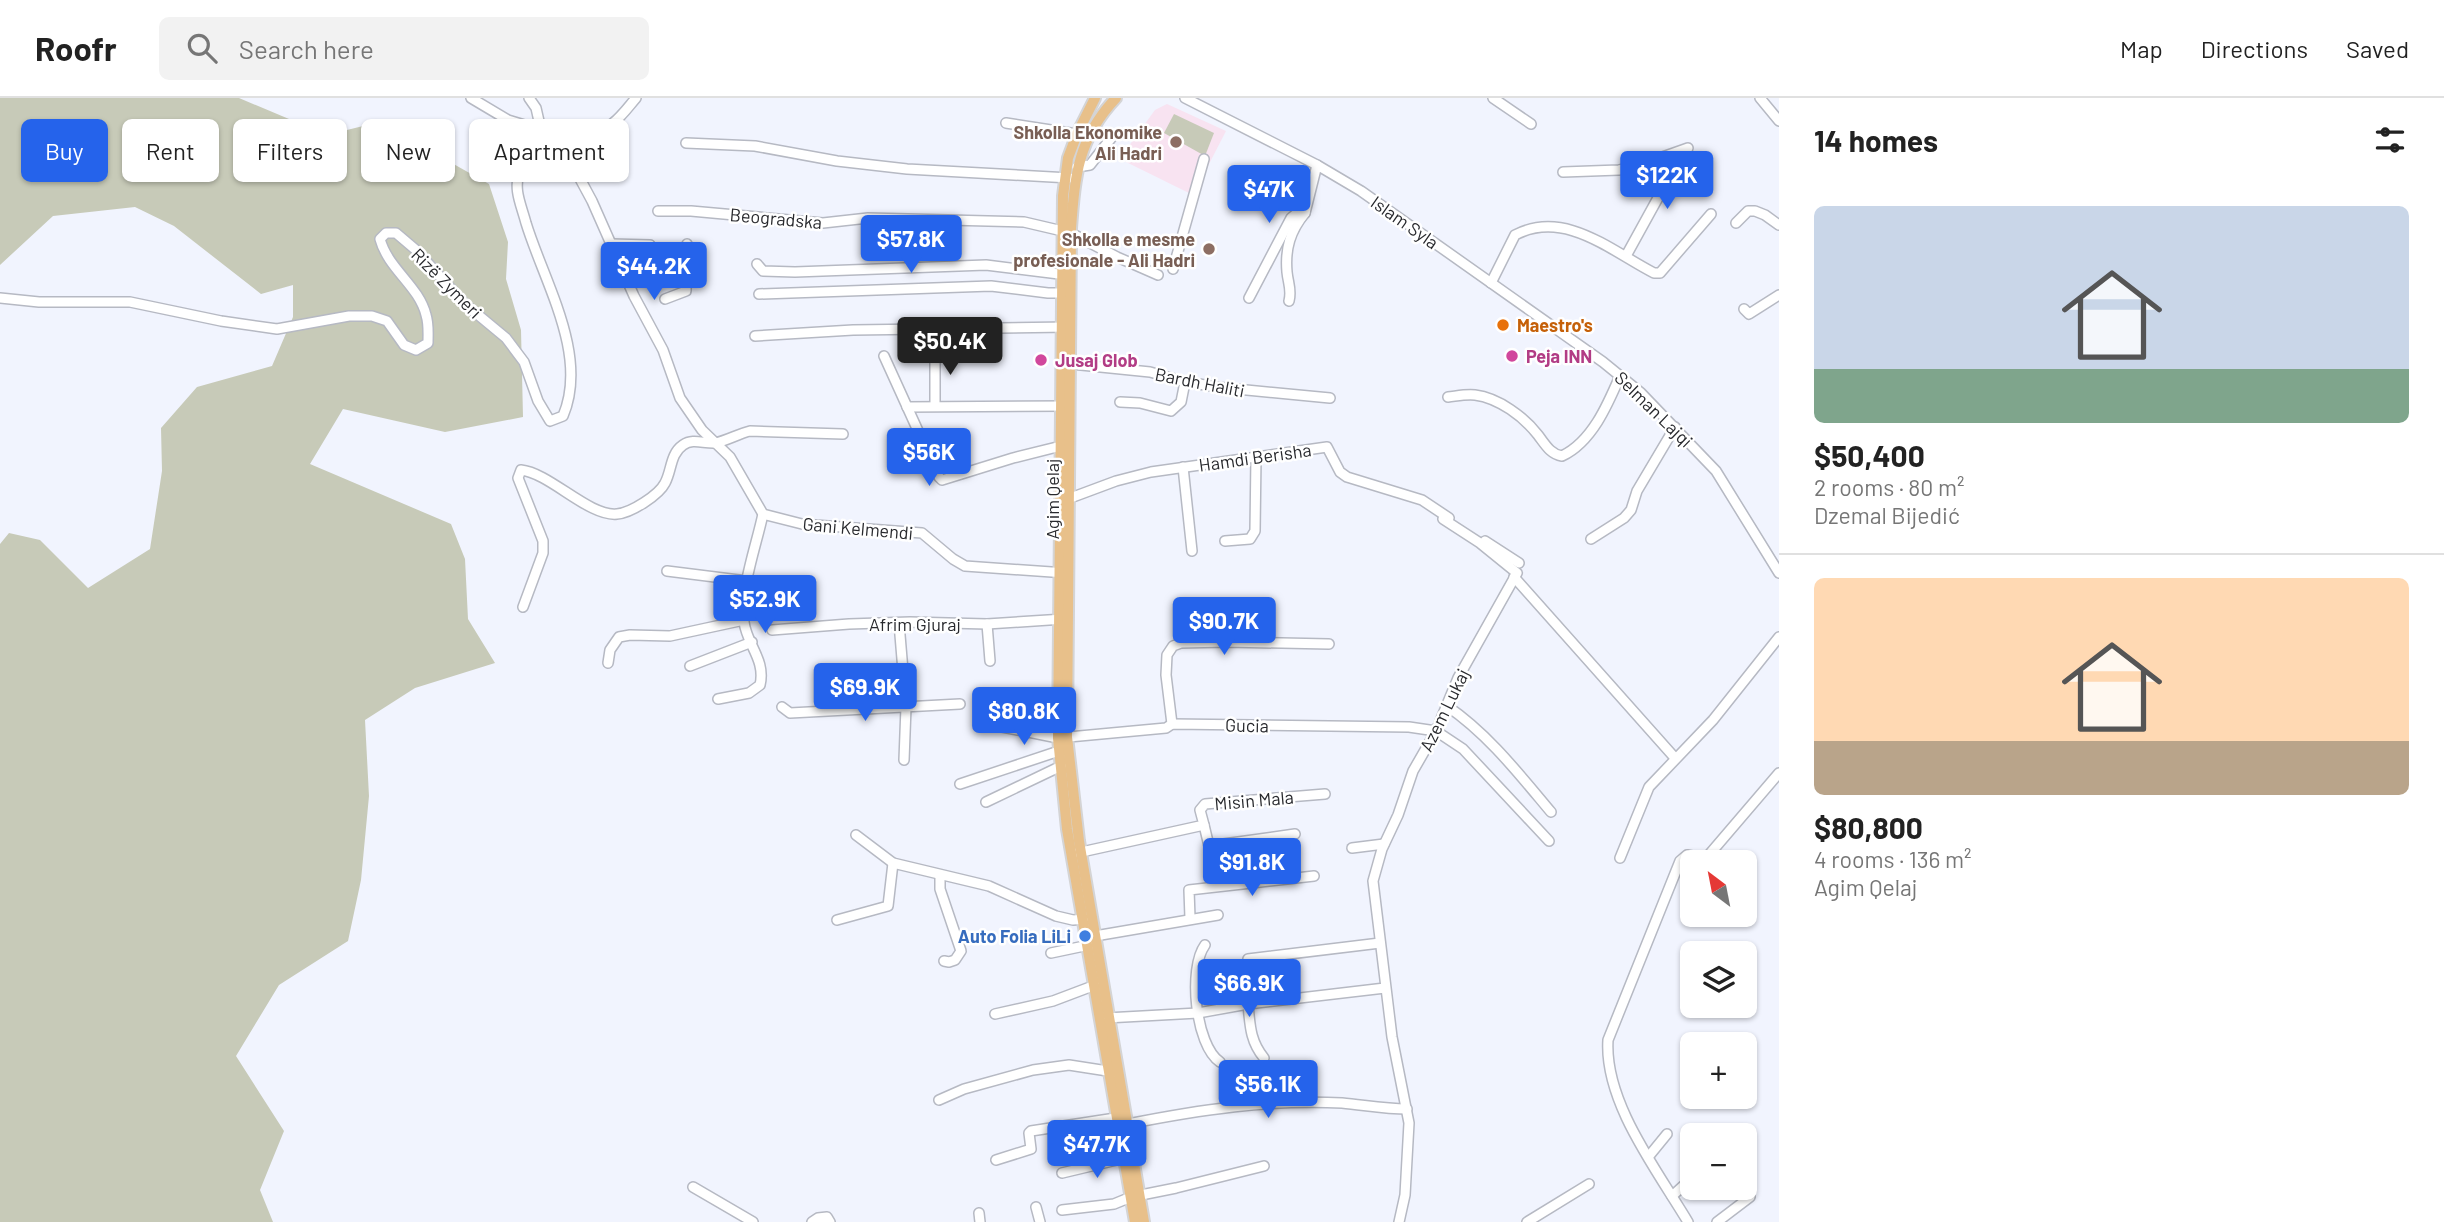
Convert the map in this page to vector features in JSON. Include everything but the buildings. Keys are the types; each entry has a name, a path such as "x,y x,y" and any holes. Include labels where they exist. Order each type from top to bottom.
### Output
{"main road":[{"name":"Agim Qelaj","path":"1095,98 1077,134 1066,231 1062,738 1080,874 1124,1119 1135,1196 1135,1222"},
{"name":"Agim Qelaj","path":"1072,175 1086,138 1102,113 1116,98"},
{"name":"Agim Qelaj","path":"1065,500 1061,446 1071,364 1066,327"},
{"name":"Agim Qelaj","path":"1062,738 1059,751 1065,766"},
{"name":"Agim Qelaj","path":"1124,1119 1125,1158 1144,1222"}],"street":[{"path":"471,98 506,119"},
{"path":"529,98 536,108 538,119"},
{"path":"617,119 636,98"},
{"name":"Islam Syla","path":"1185,98 1362,191 1491,282"},
{"path":"1493,98 1531,124"},
{"path":"1760,98 1779,121"},
{"path":"1006,123 1077,134"},
{"path":"685,143 755,146 837,161 906,169 1072,175 1090,165 1112,137"},
{"path":"1563,172 1619,170 1688,148"},
{"path":"1173,269 1204,159"},
{"path":"1626,256 1659,196 1649,162"},
{"path":"1289,301 1291,293 1287,274 1287,251 1294,227 1305,213 1317,165"},
{"name":"Rizë Zymeri","path":"0,298 39,302 130,302 221,321 277,329 349,316 372,316 387,321 404,345 416,350 428,343 426,314 415,293 388,259 380,239 386,233 396,233 416,250 465,304 506,338 524,362 538,401 550,421 563,416 569,401 572,363 556,304 529,233 517,182"},
{"path":"581,182 634,296 663,350 680,398 702,430 717,443 745,480 764,514 749,563 744,620 762,668 760,685 749,693 718,699"},
{"name":"Beogradska","path":"658,211 691,211 811,223 868,218 1024,222 1066,231"},
{"path":"1736,223 1748,211 1755,211 1779,225"},
{"path":"1249,298 1291,218 1297,213 1305,213"},
{"path":"1491,282 1515,235 1538,227 1577,232 1654,273 1660,273 1711,214"},
{"path":"1066,231 1158,275"},
{"path":"612,244 650,245 655,263 686,260"},
{"path":"665,299 686,292 687,244"},
{"path":"757,264 763,271 795,272 986,265 1066,275"},
{"name":"Selman Lajqi","path":"1491,282 1620,376 1675,427 1716,471 1779,573"},
{"path":"759,294 991,286 1066,293"},
{"path":"1744,309 1749,314 1779,295"},
{"path":"755,337 853,330 1066,327"},
{"path":"935,349 935,406"},
{"name":"Agim Qelaj","path":"884,356 942,480 1061,446"},
{"name":"Bardh Haliti","path":"1071,364 1150,372 1185,382 1258,393 1330,398"},
{"path":"1448,397 1471,394 1502,404 1516,412 1555,455 1562,456 1582,442 1603,412 1620,376"},
{"path":"1120,402 1140,403 1171,411 1181,402 1185,382"},
{"path":"907,407 1065,406"},
{"path":"1591,539 1624,518 1631,510 1637,491 1675,427"},
{"path":"523,607 543,553 543,541 517,478 521,470 600,511 615,515 655,496 665,483 674,454 684,444 694,441 717,443 750,431 842,434"},
{"name":"Hamdi Berisha","path":"1065,500 1126,478 1183,467 1327,447 1340,472 1347,477 1422,500 1519,562"},
{"path":"1225,541 1250,539 1255,531 1256,457"},
{"name":"Hamdi Berisha","path":"1183,467 1192,551"},
{"name":"Gani Kelmendi","path":"764,514 802,524 922,533 965,566 1064,573"},
{"path":"1443,519 1516,570 1514,577 1675,758"},
{"path":"667,571 747,581"},
{"name":"Azem Lukaj","path":"1399,1222 1405,1195 1410,1136 1385,988 1373,881 1384,844 1398,815 1413,771 1436,731 1457,681 1514,577"},
{"name":"Afrim Gjuraj","path":"772,630 899,623 987,624 1063,619"},
{"path":"608,663 610,650 619,637 670,636 744,620"},
{"path":"899,623 906,706 904,760"},
{"path":"987,624 990,661"},
{"path":"1620,858 1643,797 1657,776 1713,720 1779,637"},
{"path":"690,666 751,642"},
{"path":"1172,724 1166,675 1167,655 1173,646 1181,643 1329,644"},
{"path":"782,707 790,713 960,704"},
{"path":"1447,706 1464,717 1486,739 1550,811"},
{"name":"Gucia","path":"1062,738 1166,727 1172,724 1409,727 1436,731"},
{"path":"997,726 1062,738"},
{"path":"1436,731 1463,750 1549,841"},
{"path":"960,784 1059,751"},
{"path":"986,802 1065,766"},
{"path":"1688,1222 1624,1115 1607,1056 1608,1040 1680,861 1687,855 1702,858 1708,856 1779,772"},
{"name":"Misin Mala","path":"1295,834 1209,846 1200,810 1205,804 1325,794"},
{"name":"Misin Mala","path":"1077,853 1204,825"},
{"path":"856,835 893,863 989,886 1056,916 1073,920 1088,918"},
{"path":"1352,848 1384,844"},
{"path":"837,920 888,905 893,863"},
{"path":"940,875 940,889 961,951 955,960 944,961"},
{"path":"1190,918 1189,890 1314,876"},
{"path":"1051,953 1190,918 1218,915"},
{"path":"1248,959 1380,943"},
{"path":"1205,945 1196,963 1198,1013 1204,1041 1214,1058 1220,1062"},
{"path":"995,1014 1053,1001 1099,984"},
{"path":"1105,1018 1198,1013 1248,1004 1385,988"},
{"path":"1248,1004 1250,1035 1254,1046 1264,1058"},
{"path":"939,1100 1033,1070 1069,1065 1115,1072"},
{"path":"996,1160 1031,1149 1031,1131 1124,1119 1286,1104 1342,1103 1384,1109 1407,1109"},
{"path":"1648,1156 1667,1133"},
{"path":"1062,1173 1125,1158"},
{"path":"1062,1210 1114,1204 1135,1196 1264,1166"},
{"path":"1527,1222 1589,1184"},
{"path":"693,1187 753,1222"},
{"path":"1672,1195 1680,1188"},
{"path":"1717,1222 1746,1200"},
{"path":"1036,1206 1040,1222"},
{"path":"813,1222 827,1217 831,1222"}],"shaded area":[{"name":"Shkolla Ekonomike Ali Hadri","path":"1167,104 1226,131 1193,195 1124,161 1123,154 1155,110"}],"green space":[{"path":"0,98 239,98 289,119 233,119 233,182 347,182 347,130 361,126 361,182 455,182 455,165 469,173 469,182 489,184 508,242 506,279 521,330 523,417 445,432 343,409 310,464 451,524 465,559 468,619 495,663 415,688 365,720 369,796 361,880 348,941 279,985 236,1056 284,1131 260,1190 273,1222 0,1222 0,544 9,533 40,540 88,588 150,549 162,471 161,428 197,387 272,366 293,317 293,285 261,294 174,226 135,207 53,216 0,265"},
{"path":"1174,114 1214,133 1205,156 1164,133"}],"place":[{"name":"Shkolla Ekonomike Ali Hadri","path":"1176,142"},
{"name":"Shkolla e mesme profesionale - Ali Hadri","path":"1209,249"},
{"name":"Maestro's","path":"1503,325"},
{"name":"Peja INN","path":"1512,356"},
{"name":"Jusaj Glob","path":"1041,360"},
{"name":"Auto Folia LiLi","path":"1085,936"}]}
